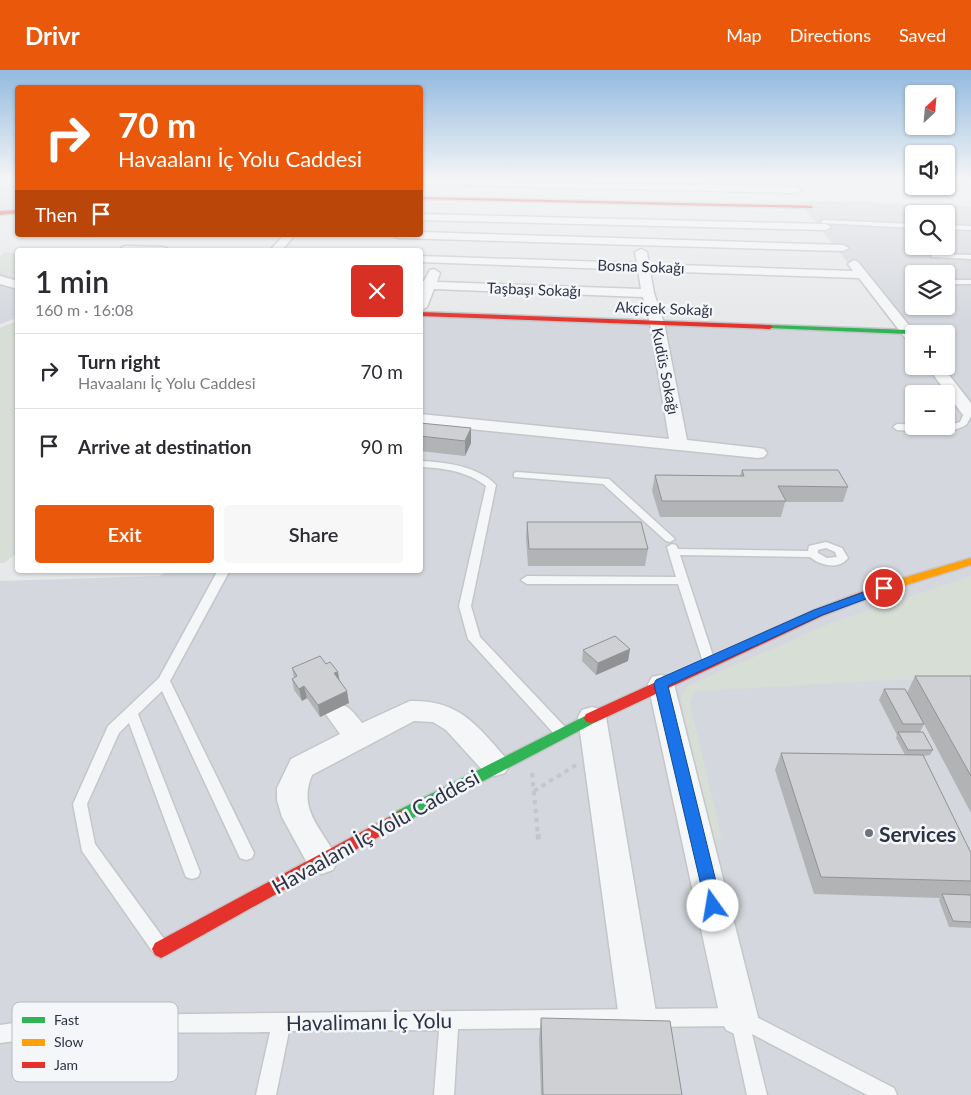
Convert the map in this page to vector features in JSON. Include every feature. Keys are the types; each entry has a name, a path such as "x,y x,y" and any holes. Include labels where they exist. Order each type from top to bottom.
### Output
{"street":[{"path":"425,285 454,228"},
{"name":"Kudüs Sokağı","path":"637,228 648,293 657,324 679,445"},
{"path":"828,228 905,328"},
{"path":"423,235 842,248"},
{"path":"278,248 288,237"},
{"path":"126,248 138,240"},
{"name":"Bosna Sokağı","path":"423,259 863,275"},
{"path":"0,280 15,284"},
{"name":"Taşbaşı Sokağı","path":"425,285 648,293"},
{"name":"Akçiçek Sokağı","path":"423,314 905,336"},
{"path":"940,375 969,417"},
{"path":"423,419 758,453"},
{"name":"Havaalanı İç Yolu Caddesi","path":"161,949 495,765 592,717 818,613 868,593 971,561"},
{"path":"661,684 739,1017"},
{"path":"322,860 297,817 292,800 292,788 301,767 410,711 441,713 454,720 495,765"},
{"path":"338,713 358,738"},
{"path":"592,717 638,1018"}],"lane":[{"path":"933,256 971,257"},
{"path":"955,282 971,282"},
{"path":"896,427 937,429 969,417"},
{"path":"423,464 458,470 482,477 491,485 465,606 474,639 561,732"},
{"path":"517,475 606,481 668,535 709,662"},
{"path":"674,552 813,554"},
{"path":"161,949 88,846 80,804 113,730 164,681 222,573"},
{"path":"527,580 683,581"},
{"path":"164,681 246,853"},
{"path":"131,712 192,872"},
{"path":"739,1017 757,1095"},
{"path":"739,1017 887,1095"},
{"name":"Havalimanı İç Yolu","path":"178,1023 739,1017"},
{"path":"444,1095 449,1020"},
{"path":"266,1095 281,1022"}],"path":[{"path":"534,791 597,752"}],"shaded area":[{"path":"820,228 905,228 905,255 955,255 955,228 971,228 971,1095 0,1095 0,581 159,576 164,573 423,573 423,312 901,329"},
{"path":"5,252 15,254 15,275 0,271 0,256"},
{"path":"0,271 15,277 15,319 0,324"},
{"path":"15,322 15,555 4,563 0,563 0,328"},
{"path":"971,576 971,680 896,680 701,691 694,693 690,703 722,839 717,840 713,836 681,701 683,693 687,688 691,684 833,622"}],"building":[{"path":"423,423 471,428 465,441 423,436"},
{"path":"742,470 838,470 848,487 778,486 786,501 662,501 655,475 744,476"},
{"path":"527,522 641,522 648,549 529,549"},
{"path":"615,636 630,649 598,663 583,650"},
{"path":"320,656 326,664 330,662 338,672 334,673 347,691 318,705 304,686 299,689 292,679 297,676 292,668"},
{"path":"915,676 971,676 971,776"},
{"path":"884,689 905,689 924,724 903,724"},
{"path":"898,732 923,732 933,750 908,750"},
{"name":"Services","path":"781,753 923,755 971,853 971,881 821,877"},
{"path":"942,894 971,895 971,922 953,921"},
{"path":"541,1018 670,1021 682,1095 543,1095"}],"traffic: fast":[{"path":"770,327 905,332"},
{"path":"402,816 591,718"}],"traffic: slow":[{"path":"880,589 971,561"}],"traffic: jam":[{"path":"423,314 770,327"},
{"path":"591,718 818,613 880,589"},
{"path":"161,949 402,816"}],"place":[{"name":"Services","path":"869,833"}],"route":[{"path":"713,906 661,684 818,613 884,588"}]}
